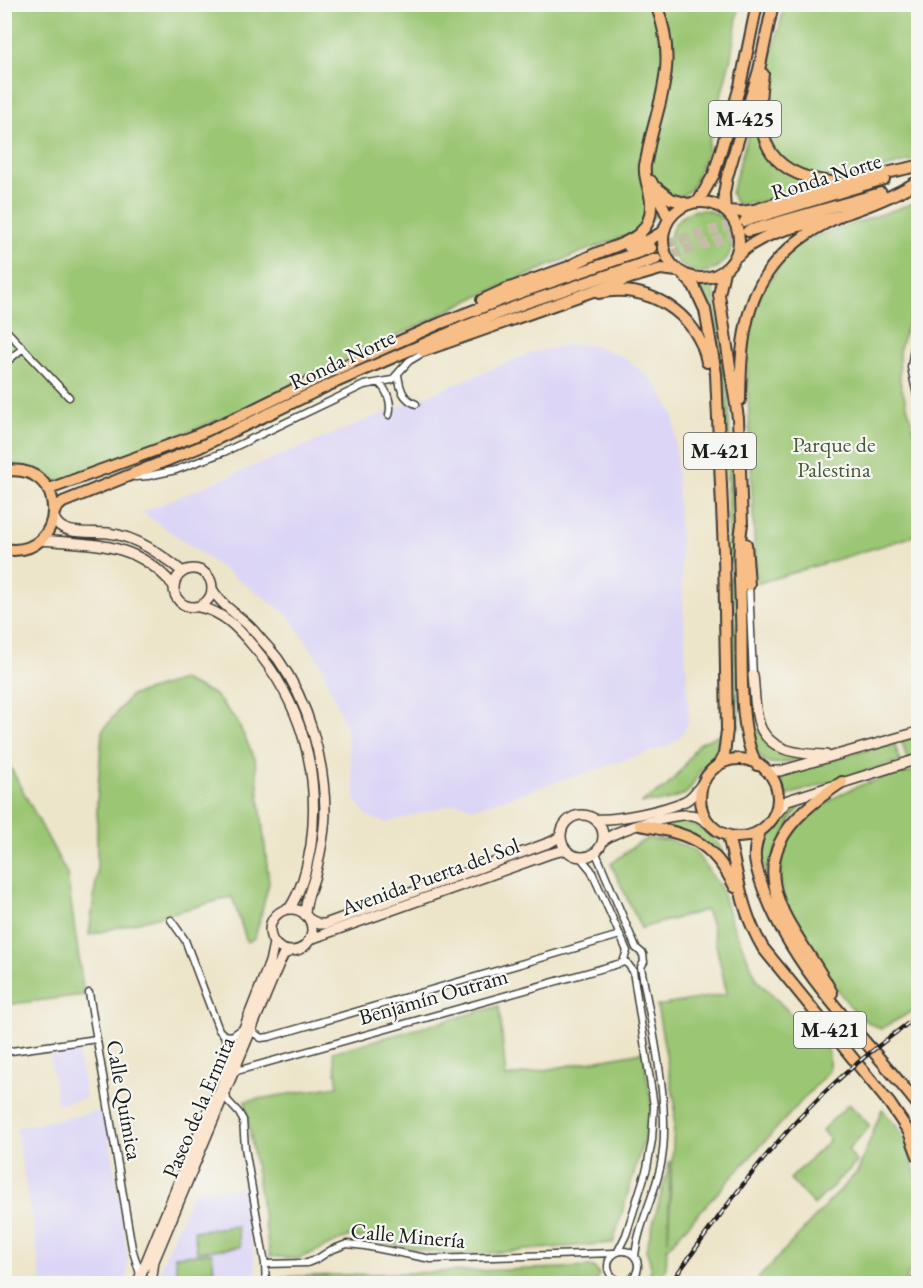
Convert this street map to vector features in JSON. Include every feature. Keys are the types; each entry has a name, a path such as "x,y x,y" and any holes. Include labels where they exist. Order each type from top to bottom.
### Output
{"main road":[{"path":"570,266 634,240 647,225 651,207 644,172 664,89 667,65 666,41 656,4"},
{"path":"751,41 752,4"},
{"name":"M-425","path":"693,203 714,174 741,86 758,4"},
{"name":"M-425","path":"726,211 724,194 727,177 756,80 773,4"},
{"path":"768,29 760,108 765,144 782,165 799,175 817,181 843,183"},
{"path":"647,158 649,175 658,190 669,219"},
{"path":"658,190 671,199 693,203 708,202 726,211 742,212 843,183 918,167"},
{"name":"Ronda Norte","path":"916,183 747,226 918,167"},
{"path":"260,419 292,409 429,349 650,271 661,269 680,272 700,279 708,278 724,271 745,248 763,238 843,214 898,193 916,183"},
{"path":"664,231 673,213 693,203"},
{"path":"726,211 738,230 739,245 735,258"},
{"path":"738,418 741,352 750,305 775,261 806,235 843,214"},
{"name":"Ronda Norte","path":"441,323 452,314 504,290 650,240 664,231"},
{"name":"M-421","path":"664,231 662,242 664,253 670,263 694,286 705,310 716,374 724,552 727,730 724,755 718,766 702,784"},
{"name":"Ronda Norte","path":"49,489 192,437 441,323 519,293 651,248"},
{"name":"Ronda Norte","path":"41,540 49,530 56,508 63,502 200,447 329,385 463,327 525,303 656,259"},
{"name":"M-421","path":"724,271 719,295 738,418 742,524 749,585"},
{"path":"523,314 536,313 582,297 612,291 633,292 665,303 687,321 705,351 718,416"},
{"path":"4,471 18,470 37,477 49,489 56,523 60,527 76,532 108,533 129,538 152,548 183,572"},
{"name":"M-421","path":"742,524 739,539 745,718 748,745 774,783 777,806 771,820"},
{"path":"4,549 27,548 41,540 124,550 161,570 173,585 176,598 180,603 186,607 212,609 221,615 241,632 268,663 288,696 301,727 310,760 314,798 313,829 304,877 289,909"},
{"path":"173,585 178,575 183,572 193,569 203,572 210,579 218,600 248,624 278,659 299,694 313,731 321,769 325,813 316,873 305,904 312,930 308,941 298,950 291,951 274,944 270,935 270,923 277,913 295,909 307,917"},
{"path":"199,607 208,600 212,589"},
{"path":"753,675 760,727 777,747 802,754 837,755"},
{"path":"718,766 725,762 742,760 762,768 780,771 918,732"},
{"path":"702,784 687,800 671,806 613,820 595,819 584,815 573,817 564,825 561,836 565,850 581,858 596,853 603,841 616,832 688,815 696,816 728,836 750,836 760,831 788,800 918,759"},
{"path":"842,782 791,823 775,855 773,876 777,898 787,918 842,1012"},
{"path":"702,784 700,801 708,823"},
{"path":"595,819 602,829 603,841"},
{"path":"640,825 688,836 708,849 727,871 743,903"},
{"path":"760,831 754,855 756,864 776,918 803,965 918,1105"},
{"name":"Avenida Puerta del Sol","path":"307,917 319,924 324,924 551,842 561,836"},
{"name":"M-421","path":"728,836 743,903 749,922 763,948 890,1104 909,1132 918,1156"},
{"name":"Avenida Puerta del Sol","path":"308,941 565,850"},
{"name":"Paseo de la Ermita","path":"139,1279 246,1030 270,963 274,944"},
{"name":"Paseo de la Ermita","path":"151,1284 154,1261 226,1092 233,1072 235,1048 284,954 291,951"}],"street":[{"path":"4,328 69,396"},
{"path":"918,329 912,367 918,395"},
{"path":"4,364 23,348"},
{"path":"125,477 148,477 176,470 224,452 364,385 387,382 398,375 409,361 429,349"},
{"path":"398,375 407,401 416,405"},
{"path":"379,383 385,390 391,405 389,415"},
{"name":"M-421","path":"745,718 753,689 749,585"},
{"path":"596,853 636,948 643,954 644,962 641,966 636,969 631,968"},
{"path":"581,858 591,870 627,951 625,962 631,968 654,1106 652,1140 647,1168 626,1234 608,1263 608,1271 613,1278 625,1281 636,1274 638,1265 635,1257 636,1237 661,1164 663,1107 641,966"},
{"name":"Paseo de la Ermita","path":"171,920 184,940 220,1031 234,1059"},
{"name":"Benjamín Outram","path":"246,1030 261,1038 269,1036 620,935"},
{"path":"627,951 636,948"},
{"name":"Benjamín Outram","path":"233,1072 625,962"},
{"name":"Calle Química","path":"89,993 139,1279"},
{"name":"Paseo de la Ermita","path":"224,1035 232,1036 246,1030"},
{"path":"4,1052 97,1039"},
{"path":"234,1059 252,1066"},
{"path":"903,1084 918,1096"},
{"path":"226,1092 227,1100 240,1113 243,1120 245,1148 265,1264 266,1284"},
{"name":"Calle Minería","path":"265,1264 307,1263 347,1244 431,1259 616,1252"},
{"path":"132,1248 138,1254 143,1254 150,1249"},
{"path":"616,1252 627,1251 635,1257"},
{"name":"Calle Minería","path":"588,1254 608,1263"}],"shaded area":[{"path":"566,345 595,345 623,357 646,374 660,390 674,416 689,721 680,738 668,746 474,808 457,803 386,823 367,816 356,801 346,729 321,663 287,614 142,512 534,352"},
{"path":"78,1051 86,1098 57,1105 50,1055"},
{"path":"105,1110 128,1255 127,1283 42,1283 16,1128"},
{"path":"243,1188 257,1283 159,1284 162,1263 194,1190"}],"green space":[{"path":"4,5 739,5 731,57 706,154 691,189 632,234 579,253 461,304 247,408 59,482 26,466 19,464 5,466"},
{"path":"784,5 918,5 918,159 755,203 736,204 731,193"},
{"name":"Parque de Palestina","path":"917,202 918,302 912,310 899,351 900,382 918,443 918,535 756,584 746,345 760,294 796,243"},
{"path":"701,210 718,215 723,219 727,224 732,241 727,258 723,263 718,267 701,272 684,267 679,263 675,258 670,241 675,224 679,219 684,215"},
{"path":"713,284 729,409 733,562 728,562 727,458 722,388 718,353 702,287"},
{"path":"729,577 734,577 739,727 733,727"},
{"path":"182,680 214,694 237,721 255,759 269,883 255,938 247,942 232,897 89,935 97,874 97,802 102,731 130,696"},
{"path":"759,731 777,749 799,757 799,759 780,763 767,762 758,752 751,733"},
{"path":"720,734 718,754 700,771 685,794 666,801 641,803 666,787 683,768 698,744"},
{"path":"918,734 918,755 907,759 901,739"},
{"path":"894,742 900,761 785,796 780,775"},
{"path":"4,755 67,874 84,995 5,1005"},
{"path":"918,770 918,1008 881,1029 857,1014 850,1006 798,927 783,894 781,864 787,844 798,828 830,801 849,790 868,783"},
{"path":"810,797 792,817 768,879 762,854 766,843 791,806"},
{"path":"681,821 696,826 711,836 722,850 727,865 663,826"},
{"path":"647,839 669,840 694,850 721,888 731,921 758,981 829,1052 829,1071 667,1248 666,1268 656,1284 644,1283 651,1268 646,1250 670,1161 668,1241 675,1104 657,1006 727,994 712,926 706,910 641,928 611,864"},
{"path":"499,1006 506,1077 643,1052 652,1112 613,1243 453,1256 350,1236 298,1259 270,1256 245,1101 338,1086 333,1052"},
{"path":"849,1104 870,1126 848,1150 857,1162 814,1205 790,1179 830,1140 822,1130"},
{"path":"882,1109 902,1133 918,1181 918,1253 905,1283 754,1283 858,1171"},
{"path":"237,1226 240,1247 197,1252 194,1231"},
{"path":"212,1253 214,1271 177,1275 175,1256"},
{"path":"594,1267 599,1274 596,1283 279,1284 281,1277"}],"tunnel":[{"path":"651,248 745,221"},
{"path":"656,259 748,231"}],"railway":[{"path":"670,1284 738,1191 793,1125 851,1069 918,1016"}]}
